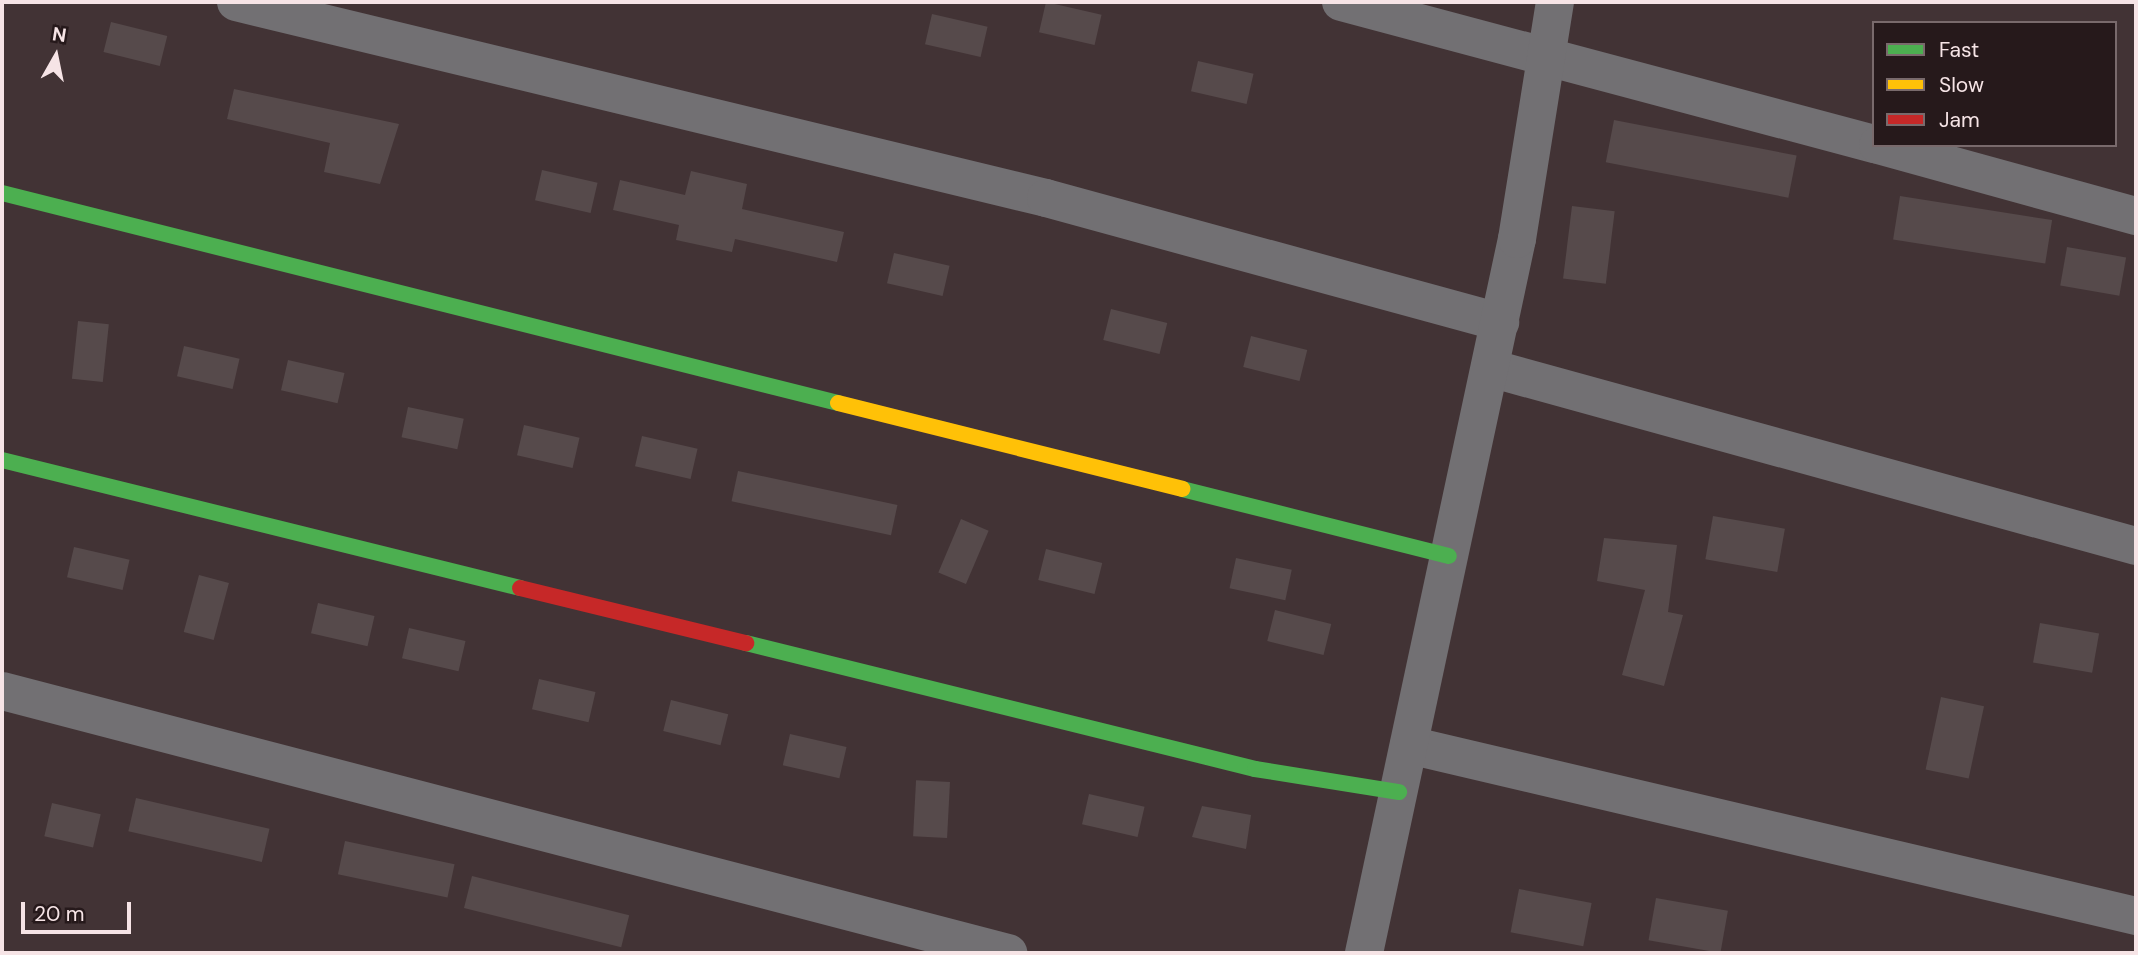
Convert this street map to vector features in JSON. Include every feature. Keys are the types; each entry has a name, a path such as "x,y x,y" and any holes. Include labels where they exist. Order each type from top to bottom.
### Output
{"street":[{"path":"236,2 1046,198 1500,322"},
{"path":"1341,2 1547,54 1872,144"},
{"path":"1364,953 1500,322 1555,2"},
{"path":"1883,147 2136,216"},
{"path":"2,193 1449,556"},
{"path":"1490,368 2136,545"},
{"path":"2,460 1255,769 1399,792"},
{"path":"2,691 1008,953"},
{"path":"1409,745 2136,916"}],"building":[{"path":"1046,2 1102,15 1095,45 1039,32"},
{"path":"932,14 988,27 981,57 925,44"},
{"path":"111,22 167,36 160,66 104,52"},
{"path":"1198,61 1254,74 1247,104 1191,91"},
{"path":"234,89 399,124 380,184 324,172 330,143 227,119"},
{"path":"1614,120 1797,155 1788,198 1606,162"},
{"path":"542,170 598,183 591,213 535,200"},
{"path":"691,171 747,184 742,209 844,232 837,262 735,239 732,252 676,240 679,225 613,210 620,180 685,195"},
{"path":"1900,196 2052,220 2045,264 1893,239"},
{"path":"1572,206 1615,211 1606,284 1563,278"},
{"path":"2067,247 2126,257 2119,296 2060,285"},
{"path":"894,253 950,266 943,296 887,283"},
{"path":"1111,309 1167,323 1160,354 1103,340"},
{"path":"78,321 109,324 103,382 72,379"},
{"path":"1251,336 1307,350 1300,381 1243,367"},
{"path":"184,346 240,359 233,389 177,376"},
{"path":"288,360 345,373 338,403 281,390"},
{"path":"408,407 464,419 457,449 402,437"},
{"path":"524,425 580,438 573,468 517,455"},
{"path":"642,436 698,449 691,479 635,466"},
{"path":"738,471 897,505 891,535 732,501"},
{"path":"1713,516 1785,529 1777,572 1705,559"},
{"path":"961,519 989,531 966,584 938,572"},
{"path":"1604,538 1677,545 1668,612 1683,615 1664,686 1622,675 1645,590 1597,581"},
{"path":"74,547 130,560 123,590 67,577"},
{"path":"1046,549 1102,563 1095,594 1038,580"},
{"path":"1236,558 1292,570 1285,600 1230,588"},
{"path":"199,575 229,583 214,640 184,632"},
{"path":"318,603 375,616 368,646 311,633"},
{"path":"1275,610 1331,624 1324,655 1267,641"},
{"path":"2040,623 2099,633 2092,673 2033,662"},
{"path":"409,628 466,641 459,671 402,658"},
{"path":"539,679 596,692 589,722 532,709"},
{"path":"1941,697 1984,706 1969,779 1926,769"},
{"path":"671,700 728,714 721,745 663,731"},
{"path":"790,734 847,747 839,778 783,765"},
{"path":"916,780 950,782 947,838 913,836"},
{"path":"1089,794 1145,807 1138,837 1082,824"},
{"path":"136,798 269,829 262,862 128,831"},
{"path":"52,803 101,814 93,847 44,836"},
{"path":"1202,806 1251,815 1246,849 1192,837"},
{"path":"345,841 455,864 447,898 338,874"},
{"path":"472,876 629,915 621,947 464,908"},
{"path":"1519,889 1592,903 1583,946 1511,932"},
{"path":"1656,898 1728,911 1720,953 1649,940"}],"traffic: fast":[{"path":"2,193 838,403"},
{"path":"2,460 520,588"},
{"path":"1182,489 1449,556"},
{"path":"746,643 1255,769 1399,792"}],"traffic: slow":[{"path":"838,403 1182,489"}],"traffic: jam":[{"path":"520,588 746,643"}]}
